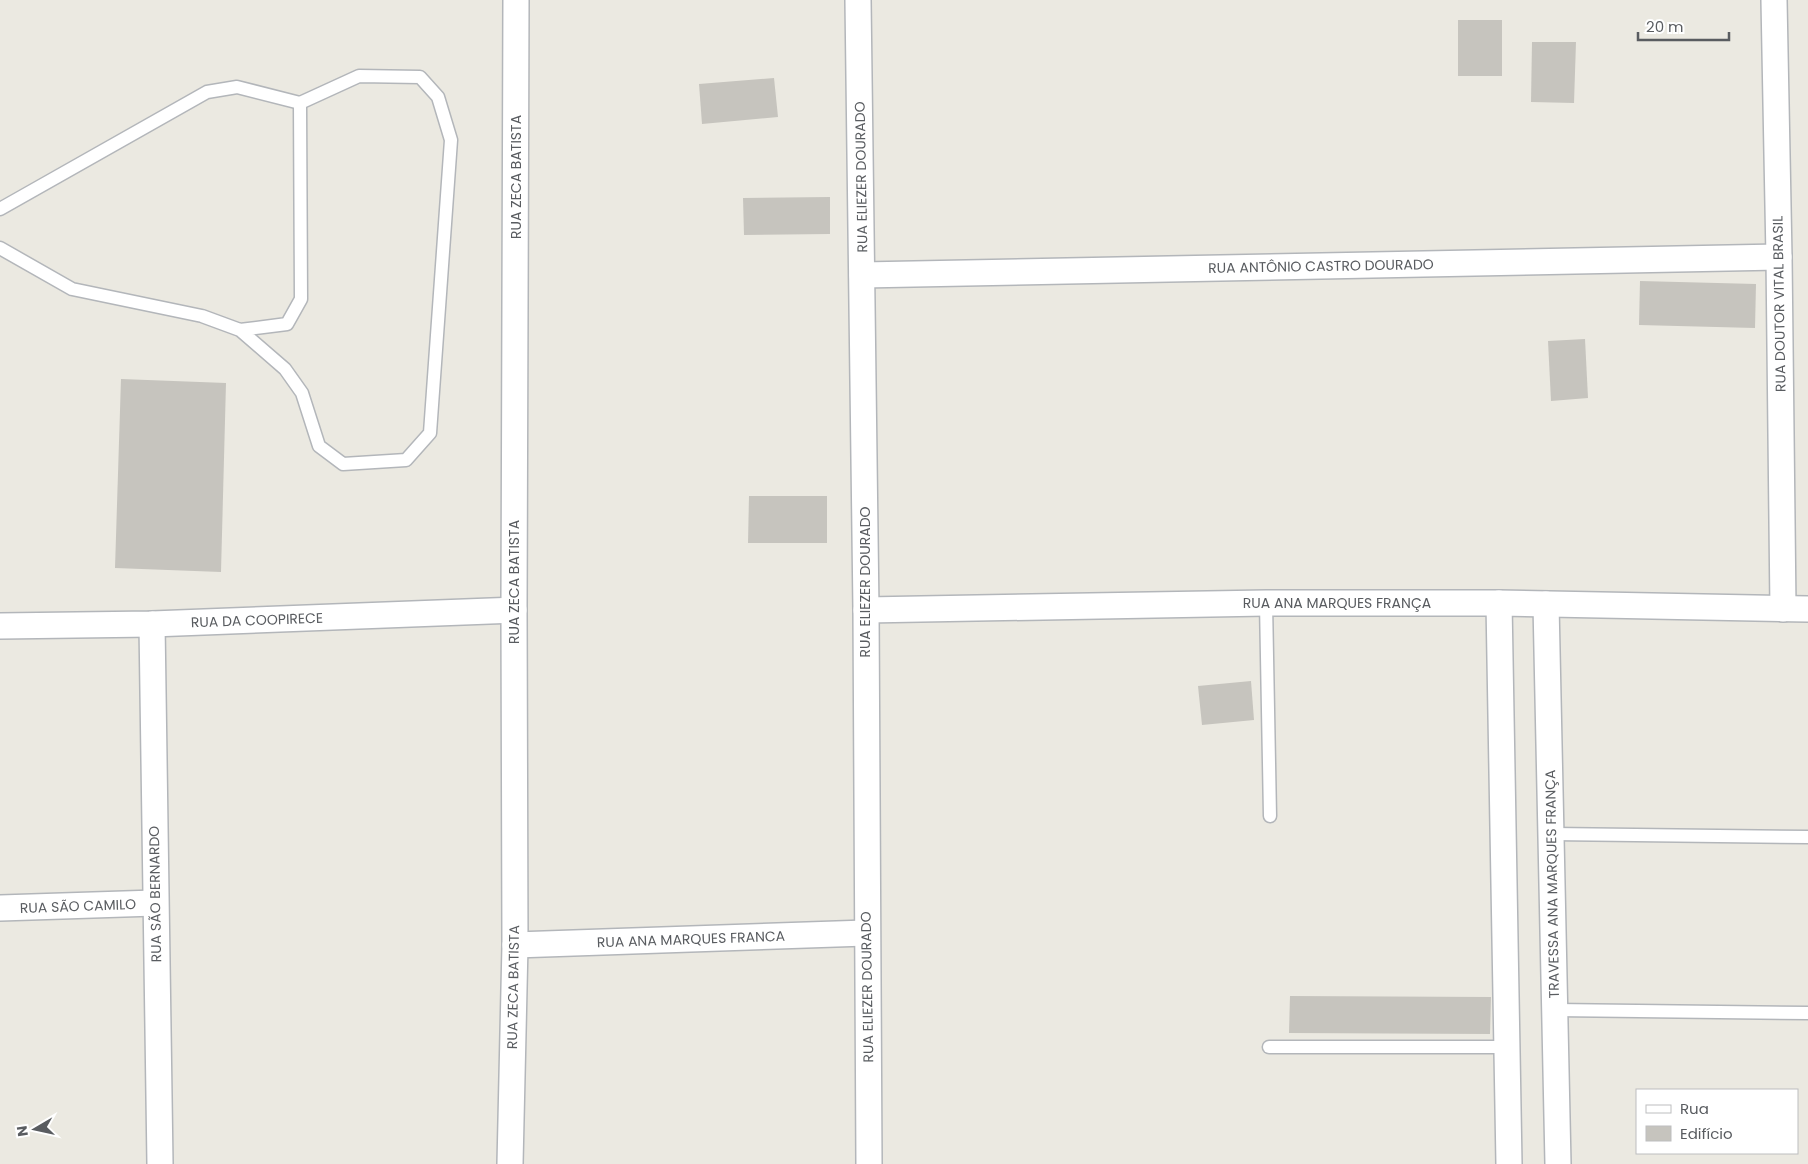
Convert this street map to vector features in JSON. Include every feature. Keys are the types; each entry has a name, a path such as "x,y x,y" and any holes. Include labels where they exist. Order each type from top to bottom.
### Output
{"street":[{"name":"RUA ZECA BATISTA","path":"510,1164 515,945 516,0"},
{"name":"RUA ELIEZER DOURADO","path":"858,0 866,610 866,933 869,1164"},
{"name":"RUA DOUTOR VITAL BRASIL","path":"1774,0 1783,609"},
{"name":"RUA ANTÔNIO CASTRO DOURADO","path":"862,275 1779,257"},
{"name":"RUA ANA MARQUES FRANÇA","path":"866,610 1266,603 1499,603 1808,609"},
{"path":"1499,603 1509,1164"},
{"name":"TRAVESSA ANA MARQUES FRANÇA","path":"1546,604 1558,1164"},
{"name":"RUA DA COOPIRECE","path":"0,626 152,624 514,610"},
{"name":"RUA SÃO BERNARDO","path":"152,624 160,1164"},
{"name":"RUA SÃO CAMILO","path":"0,908 156,903"},
{"name":"RUA ANA MARQUES FRANCA","path":"515,945 866,933"}],"lane":[{"path":"0,209 207,92 237,87 300,103 359,76 420,77 438,98 451,140 430,432 406,460 343,464 319,446 302,393 286,369 240,330 202,316 72,289 0,248"},
{"path":"240,330 286,324 301,299 300,103"},
{"path":"1266,603 1270,816"},
{"path":"1552,834 1808,837"},
{"path":"1555,1010 1808,1013"},
{"path":"1269,1047 1507,1047"}],"building":[{"path":"1458,20 1502,20 1502,76 1458,76"},
{"path":"1532,42 1576,42 1574,103 1531,102"},
{"path":"774,78 778,117 702,124 699,84"},
{"path":"830,197 830,234 744,235 743,198"},
{"path":"1640,281 1756,284 1755,328 1639,325"},
{"path":"1585,339 1588,398 1551,401 1548,341"},
{"path":"121,379 226,383 221,572 115,568"},
{"path":"749,496 827,496 827,543 748,543"},
{"path":"1251,681 1254,720 1202,725 1198,686"},
{"path":"1290,996 1491,997 1490,1034 1289,1033"}]}
